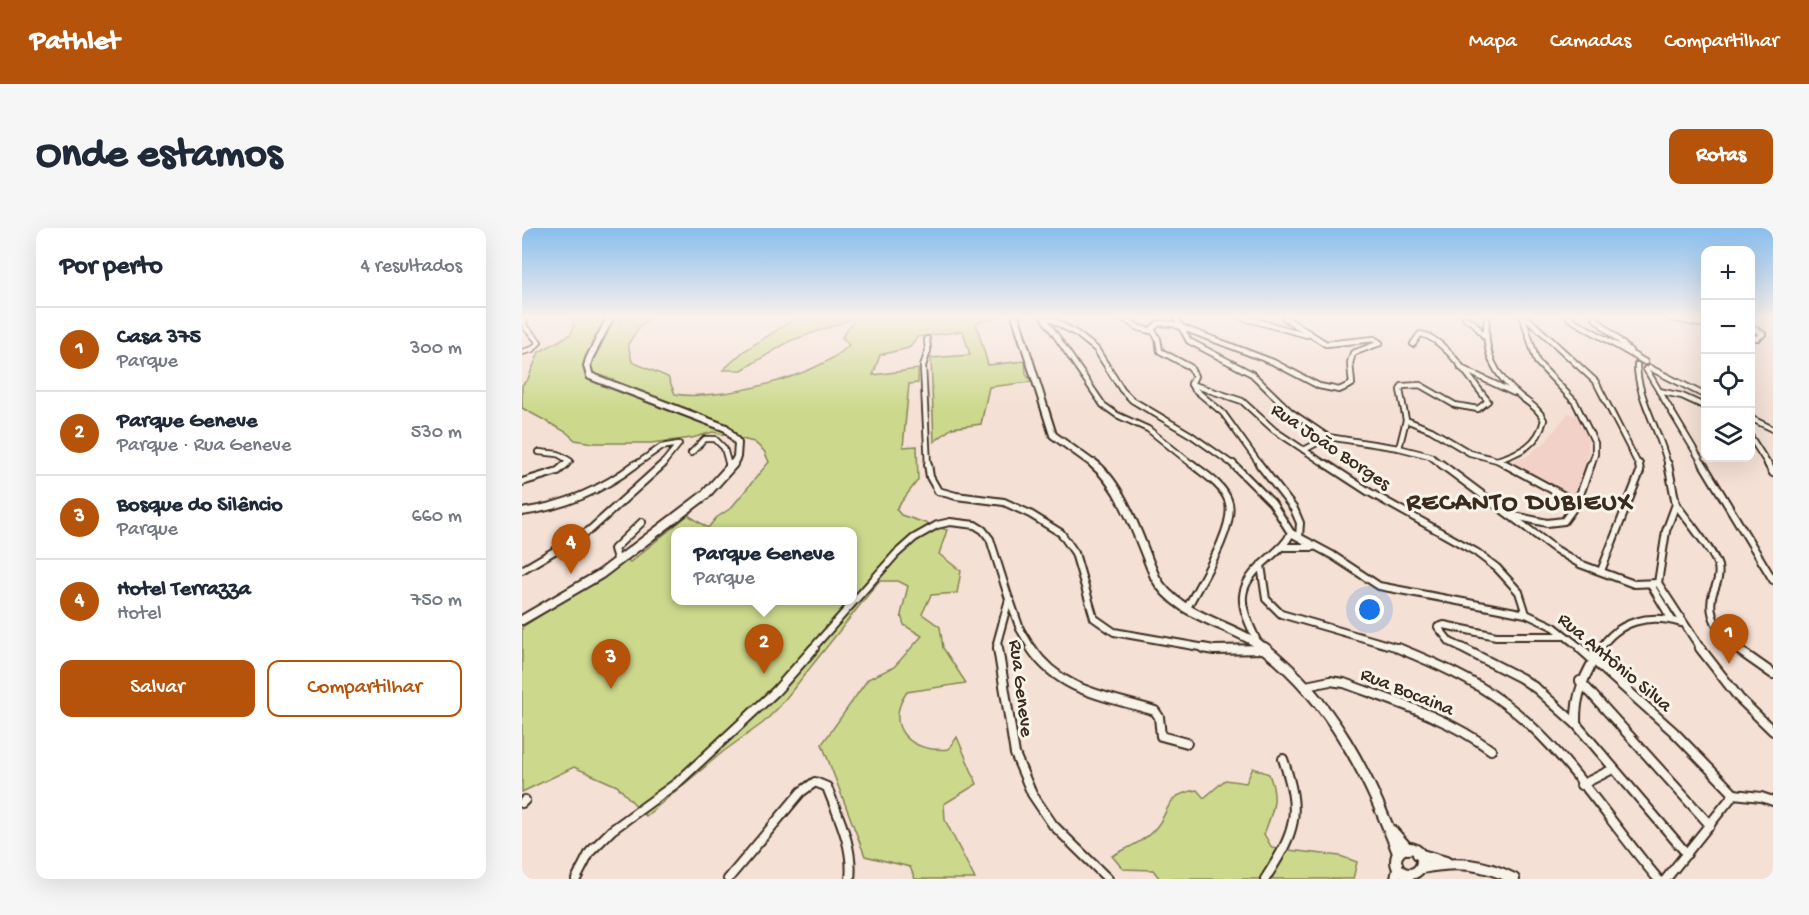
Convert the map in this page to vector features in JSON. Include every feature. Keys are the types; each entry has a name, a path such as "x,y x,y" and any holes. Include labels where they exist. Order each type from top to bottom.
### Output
{"street":[{"path":"522,620 618,562 705,495 729,469 738,453 739,445 734,435 726,428 590,376 587,366 595,348"},
{"path":"928,348 923,366 926,449 930,477 938,490 956,496 1004,502 1030,514 1061,533 1075,553 1094,618 1114,632 1214,650 1262,646"},
{"path":"1026,348 1053,435 1106,475 1160,584 1169,594 1188,606 1262,646 1306,686 1335,724 1365,775 1401,855 1401,869 1409,877 1422,868 1447,862"},
{"path":"1067,348 1103,405 1117,415 1148,429 1220,486 1226,494 1230,505 1225,529 1188,606"},
{"path":"1095,348 1101,354 1120,387 1132,401 1193,437 1250,478 1272,502 1292,533 1284,547 1250,576 1240,595 1244,612 1262,646"},
{"path":"1161,348 1162,354 1190,367 1194,375 1191,384 1194,390 1223,414 1294,509 1300,523 1299,537"},
{"path":"1204,348 1252,374 1291,412 1328,436 1399,448 1437,460 1555,549 1580,564 1634,584 1656,596 1672,620"},
{"path":"1237,348 1273,362 1313,384 1333,390 1344,390 1352,384 1350,363 1353,353 1364,348"},
{"path":"1399,448 1406,420 1400,390 1402,386 1407,384 1424,387 1465,408 1478,409 1487,403 1487,397 1445,348"},
{"path":"1487,348 1490,363 1497,375 1542,414 1544,420 1541,432 1523,451 1497,460"},
{"path":"1507,514 1557,522 1567,519 1577,503 1595,454 1595,443 1575,401 1537,362 1532,348"},
{"path":"1562,348 1596,382 1639,465 1640,472 1601,571"},
{"path":"1620,348 1632,354 1637,364 1637,378 1670,468 1676,504 1720,570 1720,579 1713,595 1711,608 1716,622 1747,660 1773,674"},
{"path":"1626,348 1647,366 1701,393"},
{"path":"1637,364 1647,366"},
{"path":"1647,366 1659,391 1773,580"},
{"path":"1460,367 1520,396"},
{"name":"Rua João Borges","path":"1191,384 1242,401 1274,430 1369,492 1476,552 1497,568 1519,592 1526,614"},
{"path":"1659,391 1676,394 1701,406"},
{"path":"1406,420 1431,430 1470,453 1497,460 1577,503"},
{"path":"1755,420 1773,429"},
{"path":"1304,450 1328,436"},
{"path":"691,453 705,440 715,439 724,446 728,454 729,469"},
{"path":"1755,442 1773,473"},
{"path":"522,512 567,503 591,494 663,444 679,444 669,459 590,530 522,570"},
{"path":"522,482 558,471 570,461 558,454 539,452"},
{"path":"1656,596 1655,584 1666,531 1676,504"},
{"path":"618,562 614,549 642,522"},
{"path":"857,599 896,554 914,538 937,525 950,522 975,525 983,530 990,540 1016,622 1031,649 1049,671 1080,690 1155,711 1159,717 1161,736 1187,743"},
{"name":"Rua Antônio Silva","path":"1292,533 1379,586 1526,614 1547,623 1594,659 1674,732 1734,795"},
{"name":"Rua Antônio Silva","path":"1284,547 1319,549"},
{"path":"1261,565 1264,597 1272,610 1281,615 1389,644 1470,683 1516,713 1533,729 1581,785 1658,879"},
{"path":"1634,584 1655,584"},
{"path":"1655,584 1723,680 1751,712 1773,731"},
{"name":"Rua Geneve","path":"1010,599 997,643 1015,754 1032,794 1053,825 1108,879"},
{"path":"576,879 590,852 612,830 678,782 745,721 776,691 851,605"},
{"path":"1576,724 1576,698 1580,681 1612,634 1621,627 1650,620 1672,620 1682,623"},
{"path":"1565,636 1496,636 1444,626 1438,627 1441,634 1450,642 1521,678 1537,689 1576,724 1687,854"},
{"name":"Rua Bocaina","path":"1306,686 1330,681 1344,682 1450,724 1476,738 1491,750"},
{"path":"1580,681 1710,825"},
{"path":"1265,879 1284,850 1297,810 1294,788 1283,759"},
{"path":"1581,785 1613,769"},
{"path":"728,879 801,792 815,782 822,783 826,787 849,851 852,872 850,879"},
{"path":"1666,879 1734,795 1748,795 1773,801"},
{"path":"1401,855 1418,854 1447,862 1478,863 1515,879"},
{"path":"1418,854 1422,868"},
{"path":"1395,879 1401,855"}],"shaded area":[{"path":"1568,413 1580,417 1588,441 1588,456 1574,495 1571,496 1513,463 1514,460 1526,457 1547,440"}],"green space":[{"path":"545,348 629,348 632,362 668,377 675,394 693,395 716,394 767,384 816,367 845,348 907,348 880,355 873,375 918,369 918,383 909,384 903,447 917,446 918,480 896,509 901,515 947,530 939,554 961,571 957,593 931,595 922,614 940,627 943,648 966,683 907,692 900,705 898,716 905,736 923,747 949,749 957,737 977,784 944,804 945,820 975,879 915,879 910,867 865,856 822,744 868,679 894,667 922,636 904,625 901,615 908,586 898,581 879,581 779,707 763,723 724,751 646,816 617,786 574,767 522,792 522,627 627,560 630,562 671,529 671,605 857,605 857,527 709,527 716,518 731,508 769,462 764,451 754,442 713,432 692,438 651,443 593,443 575,440 566,432 522,408 522,385 528,379 539,352"},
{"path":"748,348 778,348 742,370 723,370"},
{"path":"968,348 983,348 988,365 1025,361 1026,374 1032,382 989,387 981,424 952,428 934,442 931,358 970,355"},
{"path":"688,515 706,527 673,527"},
{"path":"1253,768 1269,774 1274,791 1274,805 1264,834 1272,848 1340,856 1357,862 1353,879 1160,879 1153,870 1123,869 1112,856 1150,834 1178,796 1197,790 1204,798 1225,780 1246,783"}],"place":[{"name":"Hotel Terrazza","path":"571,574"},
{"name":"Casa 375","path":"1729,664"},
{"name":"Parque Geneve","path":"764,674"},
{"name":"Bosque do Silêncio","path":"611,689"}],"district":[{"name":"RECANTO DUBIEUX","path":"1520,500"}]}
